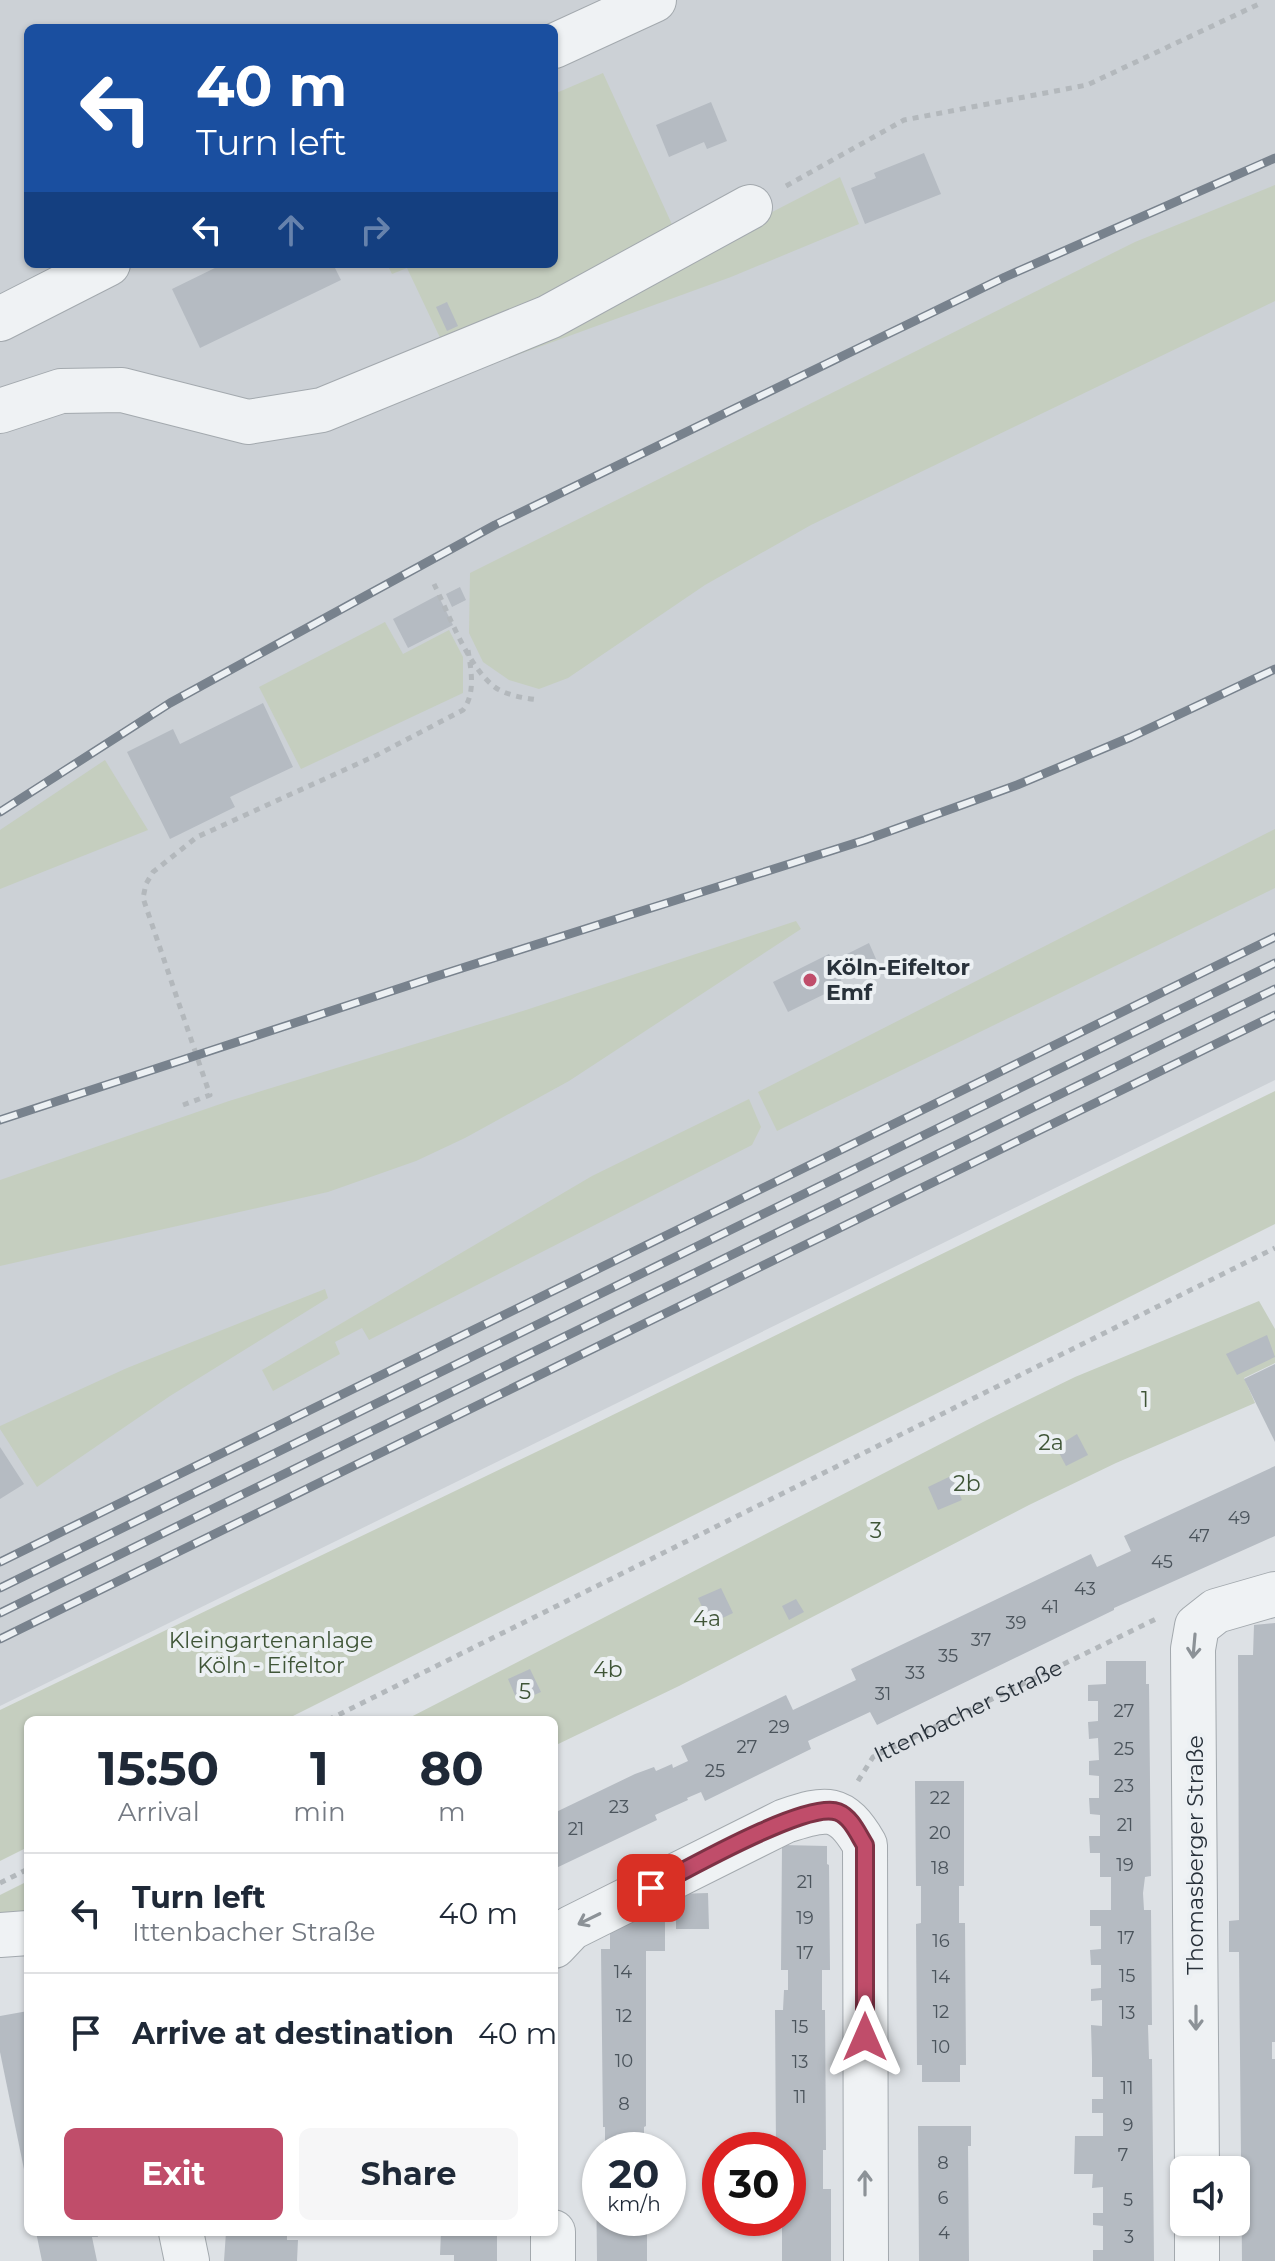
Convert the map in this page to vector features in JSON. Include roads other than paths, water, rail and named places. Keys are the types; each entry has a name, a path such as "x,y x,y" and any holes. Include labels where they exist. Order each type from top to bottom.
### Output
{"street":[{"path":"558,44 654,0"},
{"path":"0,411 61,391 122,390 248,422 322,410 549,317 750,207"},
{"path":"0,319 100,268"},
{"name":"Thomasberger Straße","path":"1197,2156 1193,1665 1197,1626 1216,1611 1275,1594"},
{"path":"558,1942 571,1928 785,1821 818,1810 838,1812 854,1826 865,1845 866,2261"},
{"path":"0,1935 24,1933"},
{"path":"182,2236 187,2261"},
{"path":"553,2236 553,2261"},
{"path":"1197,2236 1197,2261"}],"railway":[{"path":"0,812 170,703 495,525 1005,277 1275,158"},
{"path":"0,1120 865,840 1017,785 1131,737 1275,669"},
{"path":"0,1562 1275,937"},
{"path":"0,1588 1275,963"},
{"path":"0,1613 1275,989"},
{"path":"0,1639 1275,1015"}],"place":[{"name":"Köln-Eifeltor Emf","path":"810,980"}],"park label":[{"name":"1","path":"1145,1399"},
{"name":"2a","path":"1051,1442"},
{"name":"2b","path":"967,1483"},
{"name":"3","path":"876,1530"},
{"name":"4a","path":"707,1618"},
{"name":"Kleingartenanlage Köln - Eifeltor","path":"271,1652"},
{"name":"4b","path":"608,1669"},
{"name":"5","path":"525,1691"}]}
